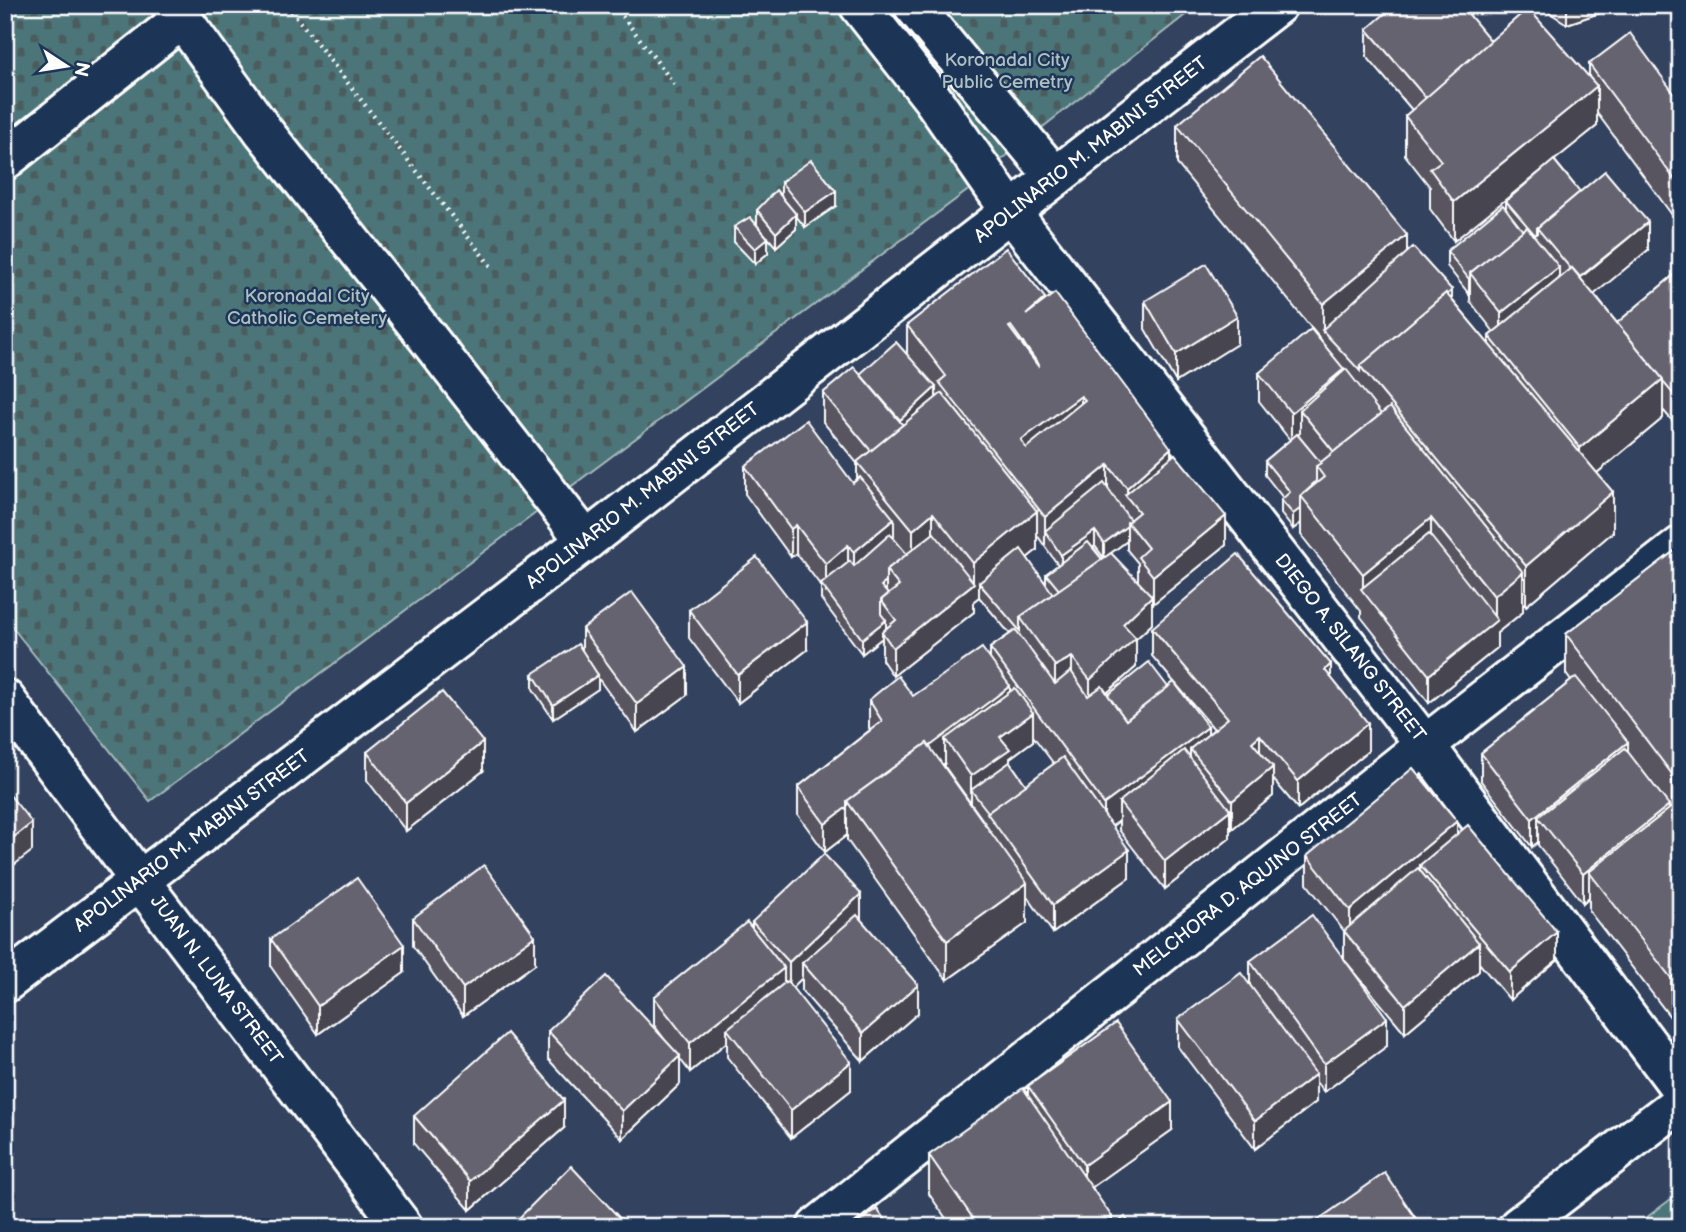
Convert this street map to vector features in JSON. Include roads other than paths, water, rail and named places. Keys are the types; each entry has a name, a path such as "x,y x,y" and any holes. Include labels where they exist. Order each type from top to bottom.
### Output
{"street":[{"name":"DIEGO A. SILANG STREET","path":"859,5 932,98 1011,212 1425,745 1681,1089"},
{"path":"913,5 1055,177"},
{"name":"APOLINARIO M. MABINI STREET","path":"5,983 586,541 1277,5"},
{"path":"5,160 177,12 264,132 586,541"},
{"name":"MELCHORA D. AQUINO STREET","path":"817,1227 1425,745 1681,546"},
{"name":"JUAN N. LUNA STREET","path":"5,699 403,1227"},
{"path":"1518,1227 1681,1102"}],"park label":[{"name":"Koronadal City Public Cemetry","path":"1007,71"},
{"name":"Koronadal City Catholic Cemetery","path":"307,307"}]}
